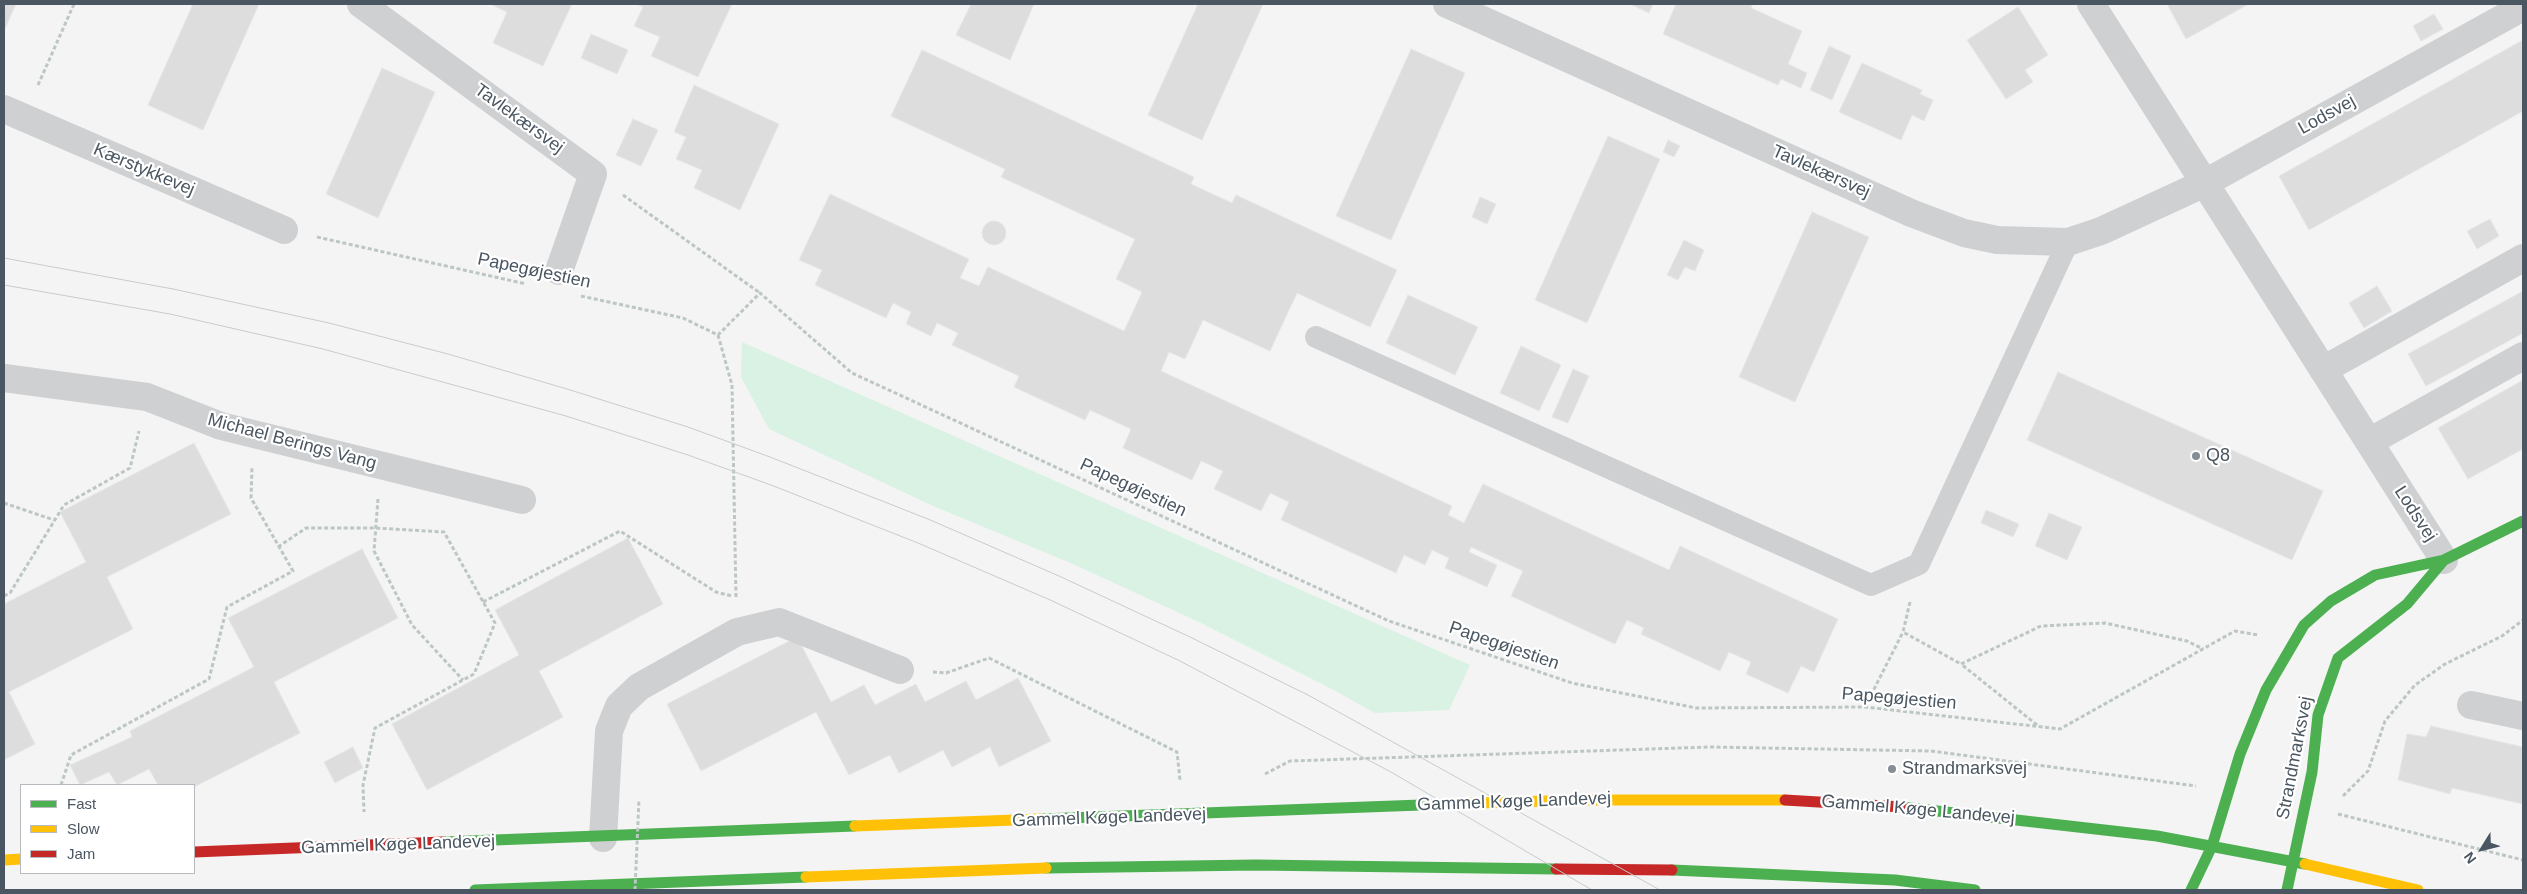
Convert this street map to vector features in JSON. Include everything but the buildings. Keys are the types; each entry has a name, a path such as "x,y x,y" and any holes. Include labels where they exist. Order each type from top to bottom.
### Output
{"main road":[{"name":"Strandmarksvej","path":"2190,890 2212,846 2240,754 2266,690 2304,625 2331,601 2375,575 2444,560 2523,522"},
{"name":"Strandmarksvej","path":"2287,890 2291,862 2312,772 2318,715 2338,658 2407,604 2444,560"},
{"name":"Gammel Køge Landevej","path":"195,852 1559,801 1771,799 1863,803 1972,813 2157,836 2291,862 2418,890"},
{"path":"4,860 20,859"},
{"path":"475,890 746,885 1064,868 1256,864 1675,870 1885,880 1975,890"}],"street":[{"name":"Tavlekærsvej","path":"361,4 593,174"},
{"name":"Tavlekærsvej","path":"1447,4 1911,213 1964,233 1997,240 2068,242 2101,231 2204,183"},
{"name":"Lodsvej","path":"2091,4 2444,560"},
{"name":"Lodsvej","path":"2204,183 2523,7"},
{"name":"Kærstykkevej","path":"13,113 284,230"},
{"path":"559,272 593,174"},
{"path":"2323,370 2523,258"},
{"path":"2369,442 2523,356"},
{"name":"Michael Berings Vang","path":"4,378 147,397 221,426 522,500"},
{"path":"603,838 609,731 619,706 639,686 737,632 779,622 900,670"},
{"path":"2471,705 2523,716"}],"lane":[{"path":"1316,337 1870,585 1919,564 2068,242"}],"path":[{"path":"13,113 74,4"},
{"name":"Papegøjestien","path":"593,174 760,293 852,373 1389,621 1572,683 1696,708 1865,708 2060,729 2235,631 2296,640"},
{"name":"Papegøjestien","path":"284,230 527,284"},
{"path":"737,632 732,385 718,335 760,293"},
{"name":"Papegøjestien","path":"576,295 683,318 718,335"},
{"path":"4,596 10,593 64,505 130,468 147,397"},
{"path":"61,784 71,756 209,679 227,607 293,571 251,498 254,435"},
{"path":"4,503 54,520"},
{"path":"278,547 306,528 376,528 444,532 495,623 474,674 375,728 363,785 365,846"},
{"path":"376,528 374,551 412,625 463,680"},
{"path":"483,602 620,531 716,592 736,597"},
{"path":"1865,708 1903,632 1919,564"},
{"path":"2353,786 2368,771 2385,721 2415,685 2445,664 2502,636 2523,620"},
{"path":"1961,664 2041,626 2105,623 2187,640 2203,649"},
{"path":"1903,632 1961,664 2038,726"},
{"path":"900,670 946,673 989,658 1177,752 1184,815"},
{"path":"636,890 639,799"},
{"path":"2353,818 2523,860"}],"green space":[{"path":"742,342 1470,665 1449,710 1375,713 1330,688 1197,621 1066,561 933,506 769,429 741,377"}],"tram line":[{"path":"4,258 173,289 329,323 448,354 567,389 688,427 770,457 928,519 1059,576 1190,637 1308,695 1660,890"},
{"path":"4,285 170,314 323,349 566,416 688,455 771,485 918,543 1048,599 1178,660 1391,772 1592,890"}],"traffic: fast":[{"path":"2191,890 2212,846 2240,754 2266,690 2304,625 2331,601 2375,575 2444,560 2523,521"},
{"path":"2287,890 2312,772 2318,715 2338,658 2407,604 2444,560"},
{"path":"1041,819 1448,804"},
{"path":"1902,807 2157,836 2305,864"},
{"path":"443,842 855,826"},
{"path":"1046,868 1256,865 1556,869"},
{"path":"1672,870 1895,880 1975,890"},
{"path":"475,890 806,877"}],"traffic: slow":[{"path":"1448,804 1579,800 1785,800"},
{"path":"855,826 1041,819"},
{"path":"4,860 20,859"},
{"path":"2305,864 2418,890"},
{"path":"806,877 1046,868"}],"traffic: jam":[{"path":"1785,800 1902,807"},
{"path":"195,852 443,842"},
{"path":"1556,869 1672,870"}],"place":[{"name":"Q8","path":"2196,456"},
{"name":"Strandmarksvej","path":"1892,769"}]}
